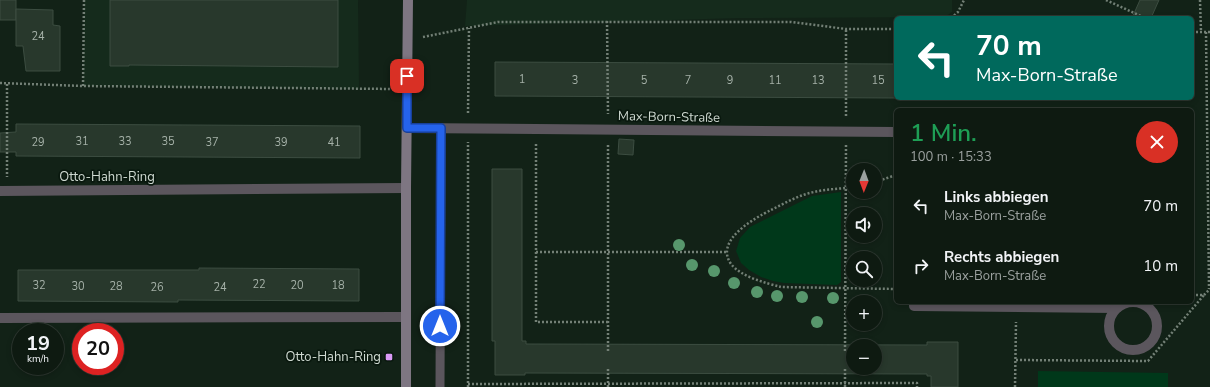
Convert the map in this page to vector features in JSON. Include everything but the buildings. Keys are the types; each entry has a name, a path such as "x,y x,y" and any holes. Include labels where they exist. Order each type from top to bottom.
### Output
{"street":[{"path":"406,387 408,0"},
{"name":"Max-Born-Straße","path":"407,128 894,132"},
{"name":"Otto-Hahn-Ring","path":"4,191 406,188"},
{"path":"914,304 914,306 1016,308 1117,308 1125,304"},
{"path":"1117,308 1109,323 1113,340 1127,350 1140,349 1151,343 1156,335 1158,327 1152,310 1142,304"},
{"path":"0,318 406,317"}],"lane":[{"path":"440,387 441,128"}],"path":[{"path":"83,86 84,0"},
{"path":"953,16 958,12 964,0"},
{"path":"1106,0 1141,16"},
{"path":"1200,0 1201,32"},
{"path":"607,21 608,351"},
{"path":"407,40 498,22 791,22 846,29 894,29"},
{"path":"469,28 468,386 917,383 917,387"},
{"path":"845,351 846,29"},
{"path":"1016,360 1148,361 1210,289 1208,32 1194,32"},
{"path":"0,83 83,86 407,89"},
{"path":"4,191 7,84"},
{"path":"536,129 536,322 608,322"},
{"path":"882,180 894,176"},
{"path":"845,188 813,192 762,214 748,223 732,238 728,245 727,252 731,264 740,271 764,283 781,287 894,289"},
{"path":"536,252 727,252"},
{"path":"1194,295 1204,295"},
{"path":"1015,387 1016,308"},
{"path":"608,367 608,385"},
{"path":"845,367 845,387"}],"shaded area":[{"path":"84,0 358,0 359,89 83,86"},
{"path":"467,0 952,0 952,12 946,16 741,18 465,26"}],"green space":[{"path":"841,192 841,282 837,285 784,283 773,281 761,277 741,263 736,251 740,238 750,227 812,196"},
{"path":"1038,371 1168,373 1168,387 1038,387"}],"place":[{"name":"Otto-Hahn-Ring","path":"389,357"}],"route":[{"path":"407,76 407,128 441,128 440,326"}]}
